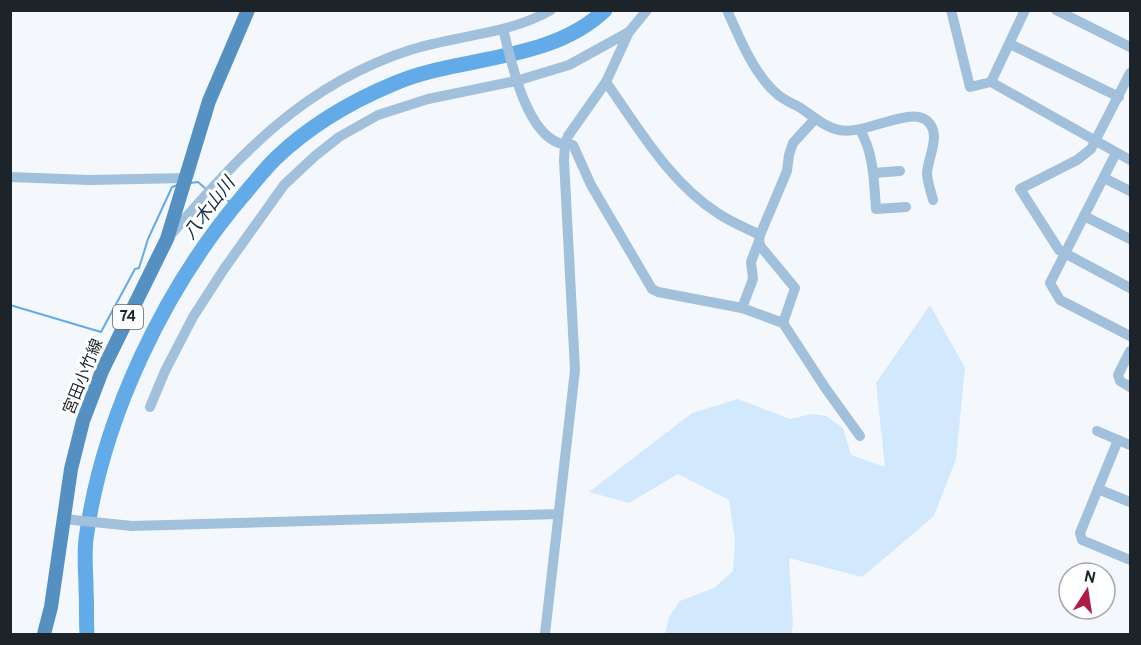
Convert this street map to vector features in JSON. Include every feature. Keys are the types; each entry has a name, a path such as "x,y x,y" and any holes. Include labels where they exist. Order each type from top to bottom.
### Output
{"main road":[{"name":"宮田小竹線","path":"44,634 70,520 71,469 83,421 102,371 167,239 209,101 248,10"}],"street":[{"path":"167,239 222,176 281,119 345,76 381,59 414,49 503,29 539,17 551,10"},
{"path":"545,634 576,370 565,144 568,136 606,82 629,32 647,10"},
{"path":"727,10 753,63 775,92 815,119 837,130 860,130 909,116 921,117 929,122 934,131 934,139 927,176 933,200"},
{"path":"951,10 970,87 991,82 1131,160"},
{"path":"991,82 1025,10"},
{"path":"1056,10 1131,47"},
{"path":"503,29 516,81 531,115 550,137 573,145 591,185 652,289 742,308 783,323 860,436"},
{"path":"150,407 165,371 193,317 224,269 284,185 339,137 378,115 428,99 516,81 569,65 629,32"},
{"path":"1010,44 1119,97"},
{"path":"1131,73 1097,142 1091,149 1077,160 1020,189 1059,250 1131,288"},
{"path":"606,82 661,160 689,191 718,214 759,238 761,247 795,288 783,323"},
{"path":"742,308 753,279 751,262 787,171 793,143 815,119"},
{"path":"860,130 865,139 873,173 876,209 906,207"},
{"path":"1116,153 1050,283 1060,300 1131,336"},
{"path":"873,173 900,171"},
{"path":"10,177 89,180 187,178"},
{"path":"1104,178 1131,191"},
{"path":"1084,216 1131,239"},
{"path":"1131,351 1118,375 1120,381 1131,387"},
{"path":"1097,431 1131,444"},
{"path":"1118,440 1080,533 1082,540 1131,560"},
{"path":"1098,489 1131,502"},
{"path":"70,520 132,526 558,514"}],"shaded area":[{"path":"930,305 965,368 956,459 934,516 862,577 789,558 793,624 791,634 665,634 669,617 680,601 714,588 733,571 735,541 729,500 678,474 629,503 589,492 692,413 738,399 790,419 811,414 826,416 843,428 851,455 885,467 876,383"}],"waterway":[{"name":"八木山川","path":"87,634 86,539 94,494 106,448 122,402 141,358 187,272 242,197 288,147 331,116 361,99 419,75 504,56 558,40 583,27 605,10"},
{"path":"190,183 198,182 206,189"},
{"path":"10,305 101,332 135,269 139,268 148,239 172,187 178,185"},
{"path":"212,194 236,204"}]}
